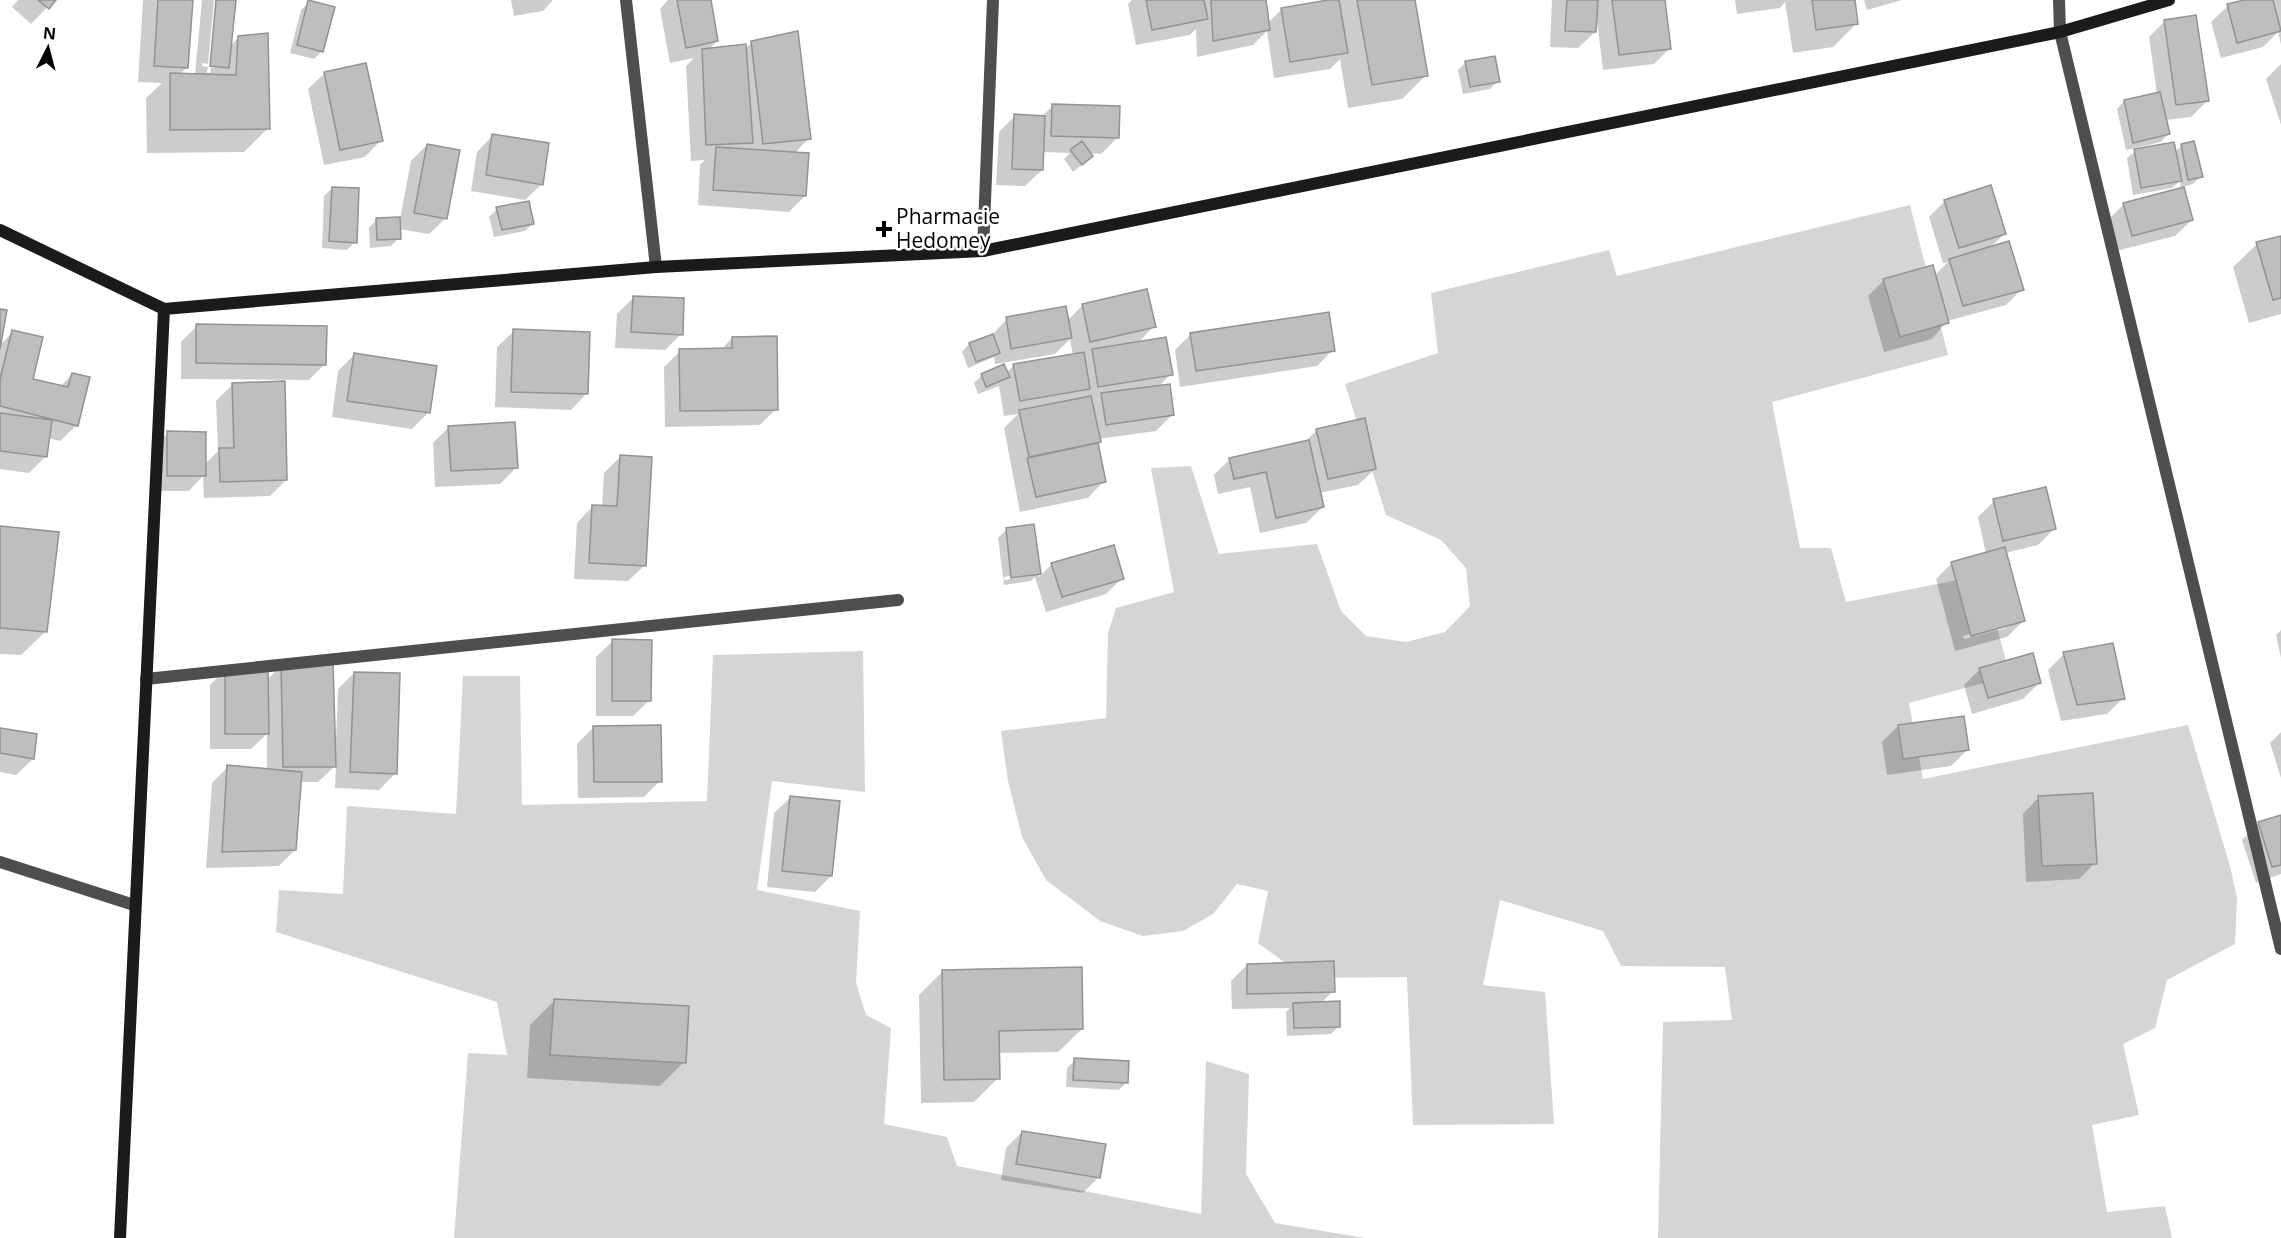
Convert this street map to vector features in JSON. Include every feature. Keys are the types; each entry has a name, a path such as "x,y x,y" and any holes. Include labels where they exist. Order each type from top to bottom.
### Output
{"street":[{"path":"626,0 656,267"},
{"path":"983,251 993,0"},
{"path":"2059,0 2060,32 2281,949"},
{"path":"0,230 164,309 656,267 983,251 2060,32 2169,0"},
{"path":"120,1238 164,309"},
{"path":"146,679 898,600"},
{"path":"0,862 134,905"}],"shaded area":[{"path":"1910,205 1948,355 1772,402 1800,548 1831,548 1846,602 1983,575 2010,676 1909,703 1923,779 2188,725 2230,866 2237,898 2235,944 2167,980 2155,1028 2123,1044 2139,1115 2092,1125 2107,1212 2165,1206 2172,1238 1658,1238 1663,1022 1732,1020 1725,967 1621,966 1603,931 1500,900 1483,985 1545,992 1554,1124 1413,1125 1407,977 1306,978 1258,943 1268,891 1237,884 1213,914 1183,931 1143,936 1100,921 1046,880 1022,837 1008,781 1001,731 1106,718 1108,633 1116,608 1174,592 1151,468 1191,466 1219,554 1317,544 1341,611 1366,636 1406,642 1445,632 1470,606 1466,568 1441,540 1386,515 1345,384 1438,353 1431,293 1609,250 1617,276"},
{"path":"863,651 865,792 772,781 757,890 860,911 856,983 866,1015 891,1028 884,1124 947,1137 957,1166 1201,1214 1206,1061 1249,1074 1246,1174 1275,1223 1365,1238 454,1238 468,1053 507,1055 497,1002 276,932 279,890 343,894 347,806 456,814 463,676 520,676 522,805 707,801 713,655"}],"building":[{"path":"38,0 56,0 49,9"},
{"path":"158,0 193,0 188,68 154,66"},
{"path":"216,0 236,0 229,68 210,66"},
{"path":"308,0 335,7 323,52 297,45"},
{"path":"677,0 711,0 718,41 686,48"},
{"path":"1146,0 1204,0 1208,19 1152,30"},
{"path":"1211,0 1266,0 1270,30 1213,41"},
{"path":"1339,0 1348,53 1290,62 1281,8"},
{"path":"1357,0 1415,0 1428,76 1372,85"},
{"path":"1567,0 1598,0 1596,32 1565,31"},
{"path":"1612,0 1665,0 1671,49 1619,55"},
{"path":"1812,0 1855,0 1858,24 1816,30"},
{"path":"2244,0 2273,0 2281,31 2237,43 2227,4"},
{"path":"2196,15 2209,101 2176,105 2164,20"},
{"path":"798,31 811,139 763,144 751,41"},
{"path":"268,33 270,129 170,130 170,73 236,75 238,36"},
{"path":"746,44 753,143 706,145 702,49"},
{"path":"1495,56 1500,82 1470,87 1465,61"},
{"path":"366,63 383,141 340,150 324,72"},
{"path":"2160,92 2170,134 2133,143 2124,100"},
{"path":"1052,104 1120,106 1119,138 1051,136"},
{"path":"1014,114 1045,116 1043,170 1012,169"},
{"path":"492,134 549,143 543,185 486,175"},
{"path":"1082,141 1093,156 1082,165 1070,150"},
{"path":"2194,141 2203,177 2188,180 2181,144"},
{"path":"2174,142 2182,181 2141,188 2134,149"},
{"path":"427,144 460,150 447,219 414,213"},
{"path":"716,147 809,153 806,196 713,190"},
{"path":"1991,185 2006,234 1959,248 1944,200"},
{"path":"332,187 359,188 357,243 329,241"},
{"path":"2184,187 2193,220 2132,236 2123,203"},
{"path":"529,201 534,224 502,230 496,207"},
{"path":"400,217 401,239 377,240 376,218"},
{"path":"2281,236 2281,298 2273,300 2256,242"},
{"path":"2009,241 2024,290 1963,306 1949,259"},
{"path":"1933,265 1949,323 1900,337 1883,279"},
{"path":"1147,289 1156,327 1090,342 1082,304"},
{"path":"633,296 684,298 683,335 631,332"},
{"path":"1066,306 1072,338 1011,349 1006,317"},
{"path":"0,309 7,310 0,349"},
{"path":"1329,312 1335,351 1196,371 1190,333"},
{"path":"196,324 327,326 326,365 196,363"},
{"path":"513,329 590,332 588,394 511,392"},
{"path":"12,330 43,337 33,379 68,387 72,373 90,377 78,426 0,406 0,379"},
{"path":"993,334 1000,353 976,362 969,343"},
{"path":"777,336 778,410 680,411 679,349 732,348 732,337"},
{"path":"1166,337 1173,375 1098,387 1092,349"},
{"path":"1084,352 1090,389 1020,401 1013,364"},
{"path":"354,353 437,366 430,413 347,401"},
{"path":"1004,364 1010,377 986,387 981,374"},
{"path":"285,381 287,480 220,482 219,448 234,448 232,383"},
{"path":"1170,384 1174,415 1106,425 1101,393"},
{"path":"1091,396 1101,442 1029,457 1019,410"},
{"path":"0,413 52,420 47,457 0,451"},
{"path":"1365,418 1376,469 1328,479 1316,429"},
{"path":"515,422 518,468 451,471 448,426"},
{"path":"167,431 206,432 206,476 167,476"},
{"path":"1309,440 1324,507 1276,518 1266,472 1234,479 1229,458"},
{"path":"1098,443 1106,482 1036,497 1027,458"},
{"path":"620,455 652,457 646,566 589,563 592,505 617,506"},
{"path":"2046,487 2056,529 2003,541 1993,499"},
{"path":"1034,524 1041,574 1011,578 1006,528"},
{"path":"0,526 59,532 47,632 0,628"},
{"path":"1114,545 1124,579 1062,597 1051,563"},
{"path":"2005,547 2025,621 1971,636 1951,562"},
{"path":"612,639 652,640 651,701 612,701"},
{"path":"2113,643 2125,699 2077,705 2063,652"},
{"path":"2033,653 2041,683 1988,698 1979,668"},
{"path":"333,662 336,767 283,767 281,663"},
{"path":"225,667 268,667 269,734 225,734"},
{"path":"354,672 400,673 397,774 350,772"},
{"path":"1964,716 1969,750 1903,759 1898,725"},
{"path":"661,725 662,782 594,782 593,726"},
{"path":"0,728 37,734 34,759 0,753"},
{"path":"227,765 302,772 296,850 222,852"},
{"path":"2093,793 2097,864 2042,866 2038,796"},
{"path":"790,796 840,801 832,876 782,871"},
{"path":"2281,815 2281,865 2272,867 2258,822"},
{"path":"1334,961 1335,992 1247,994 1247,964"},
{"path":"1082,967 1083,1029 999,1031 1000,1079 944,1080 942,970"},
{"path":"554,999 689,1006 686,1063 550,1055"},
{"path":"1340,1001 1340,1027 1294,1028 1293,1003"},
{"path":"1074,1058 1129,1061 1128,1083 1073,1080"},
{"path":"1022,1131 1106,1144 1100,1178 1016,1164"}],"place":[{"name":"Pharmacie Hedomey","path":"884,229"}]}
